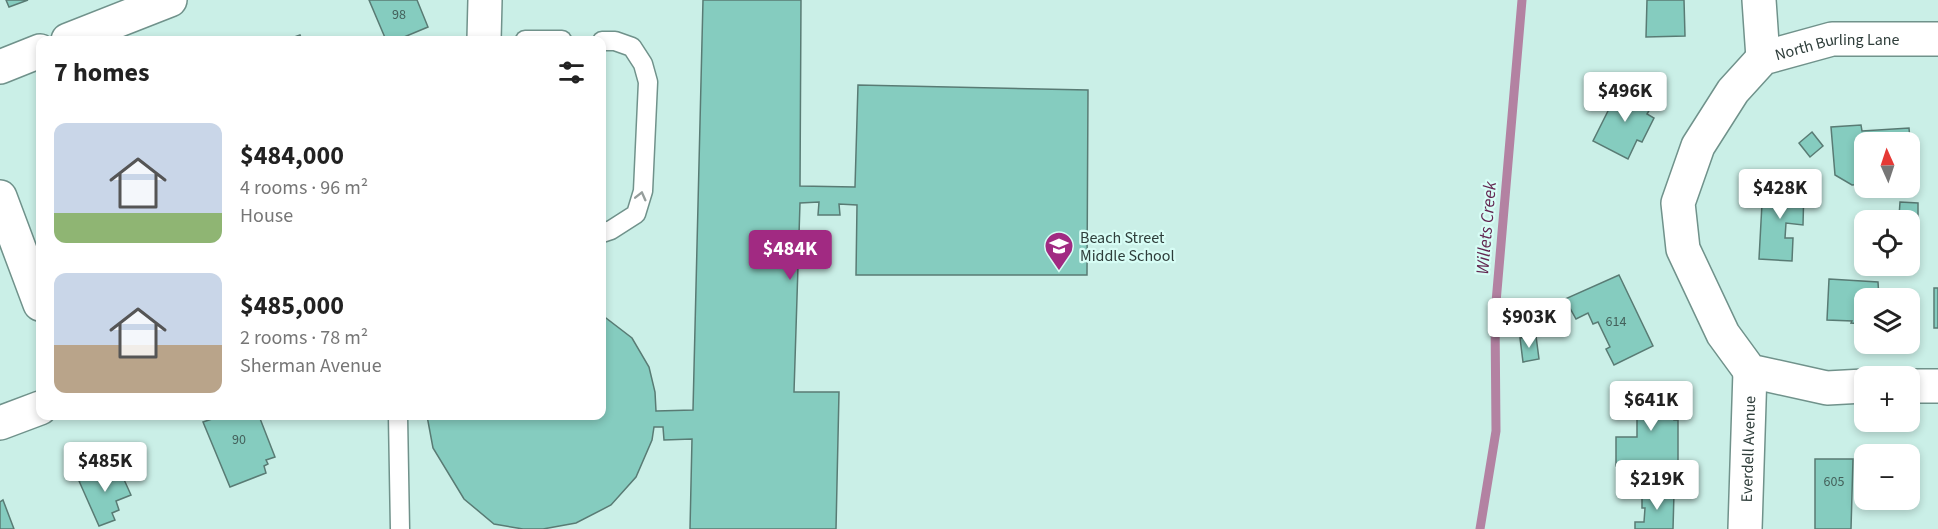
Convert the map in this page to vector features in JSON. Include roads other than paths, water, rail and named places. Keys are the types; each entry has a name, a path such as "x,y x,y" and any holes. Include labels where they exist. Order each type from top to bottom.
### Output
{"street":[{"path":"78,36 170,0"},
{"path":"484,36 485,0"},
{"path":"1759,0 1763,58"},
{"name":"North Burling Lane","path":"1750,371 1723,334 1683,249 1677,203 1698,146 1733,92 1763,58 1832,39 1938,39"},
{"path":"0,67 36,53"},
{"path":"0,197 36,293"},
{"path":"1750,371 1827,388 1854,387"},
{"name":"Everdell Avenue","path":"1745,529 1750,371"},
{"path":"1920,386 1938,386"},
{"path":"0,423 36,410"}],"lane":[{"path":"606,41 615,41 632,47 643,64 648,82 643,191 636,214 606,232"},
{"path":"398,420 399,529"}],"waterway":[{"name":"Willets Creek","path":"1480,529 1496,431 1495,314 1522,0"}],"place":[{"name":"Beach Street Middle School","path":"1059,272"}]}
